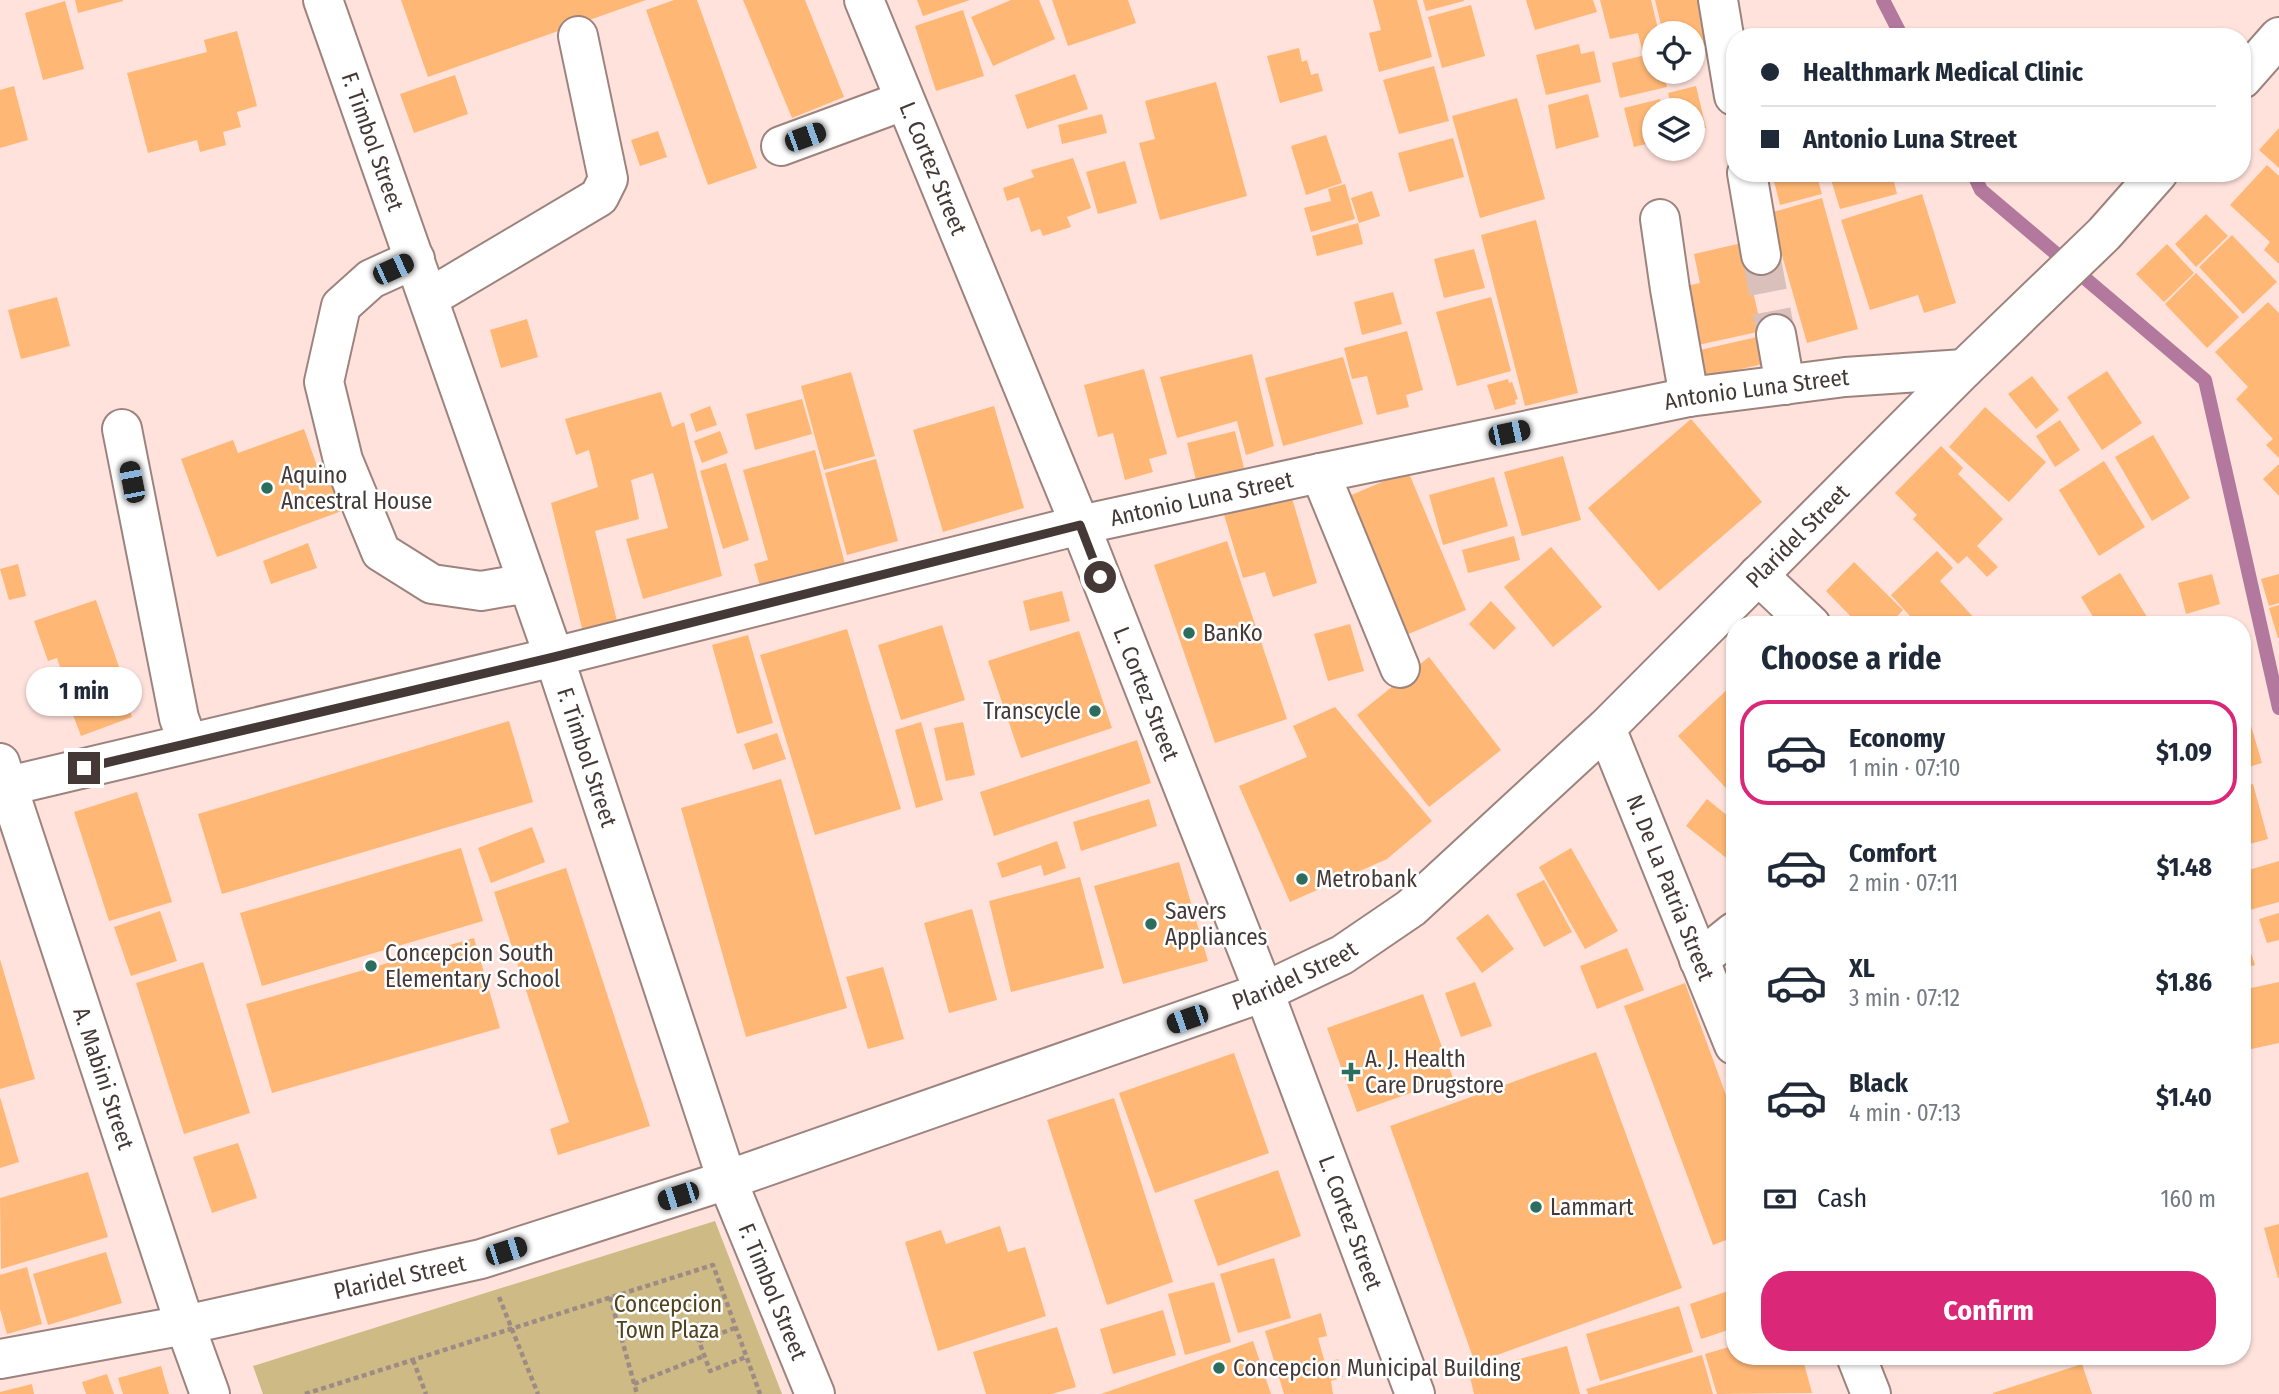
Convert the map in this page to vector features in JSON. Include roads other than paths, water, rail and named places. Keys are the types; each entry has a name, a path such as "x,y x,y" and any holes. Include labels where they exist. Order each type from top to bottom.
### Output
{"street":[{"name":"F. Timbol Street","path":"323,0 554,657 727,1180 815,1394"},
{"name":"L. Cortez Street","path":"864,0 1080,525 1264,992 1415,1394"},
{"path":"1718,0 1726,48"},
{"path":"429,298 599,197 608,179 579,36"},
{"path":"2251,69 2279,37"},
{"path":"781,146 904,101"},
{"path":"1749,182 1761,255"},
{"name":"Plaridel Street","path":"0,1359 185,1325 481,1259 727,1180 1264,992 1342,955 1411,908 1606,728 1964,369 2104,234 2150,182"},
{"path":"1660,219 1689,397"},
{"path":"415,259 371,279 341,306 324,382 343,460 381,552 432,584 481,592 528,583"},
{"path":"1776,334 1785,385"},
{"name":"Antonio Luna Street","path":"2,779 188,744 554,657 1080,525 1320,474 1689,397 1845,377 1964,369"},
{"path":"122,429 179,718 188,744"},
{"path":"1320,474 1400,668"},
{"path":"1758,575 1801,616"},
{"name":"N. De La Patria Street","path":"1606,728 1726,1026"},
{"name":"A. Mabini Street","path":"2,779 210,1394"},
{"path":"1699,960 1726,938"},
{"path":"1860,1365 1871,1394"}],"waterway":[{"path":"1883,0 1897,28"},
{"path":"1977,182 1981,190 2205,380 2279,708"}],"tunnel":[{"path":"1761,255 1776,334"}],"place":[{"name":"Aquino Ancestral House","path":"267,488"},
{"name":"BanKo","path":"1189,633"},
{"name":"Transcycle","path":"1095,711"},
{"name":"Metrobank","path":"1302,879"},
{"name":"Savers Appliances","path":"1151,924"},
{"name":"Concepcion South Elementary School","path":"371,966"},
{"name":"A. J. Health Care Drugstore","path":"1351,1072"},
{"name":"Lammart","path":"1536,1207"},
{"name":"Concepcion Municipal Building","path":"1219,1368"}],"park label":[{"name":"Concepcion Town Plaza","path":"668,1317"}]}
